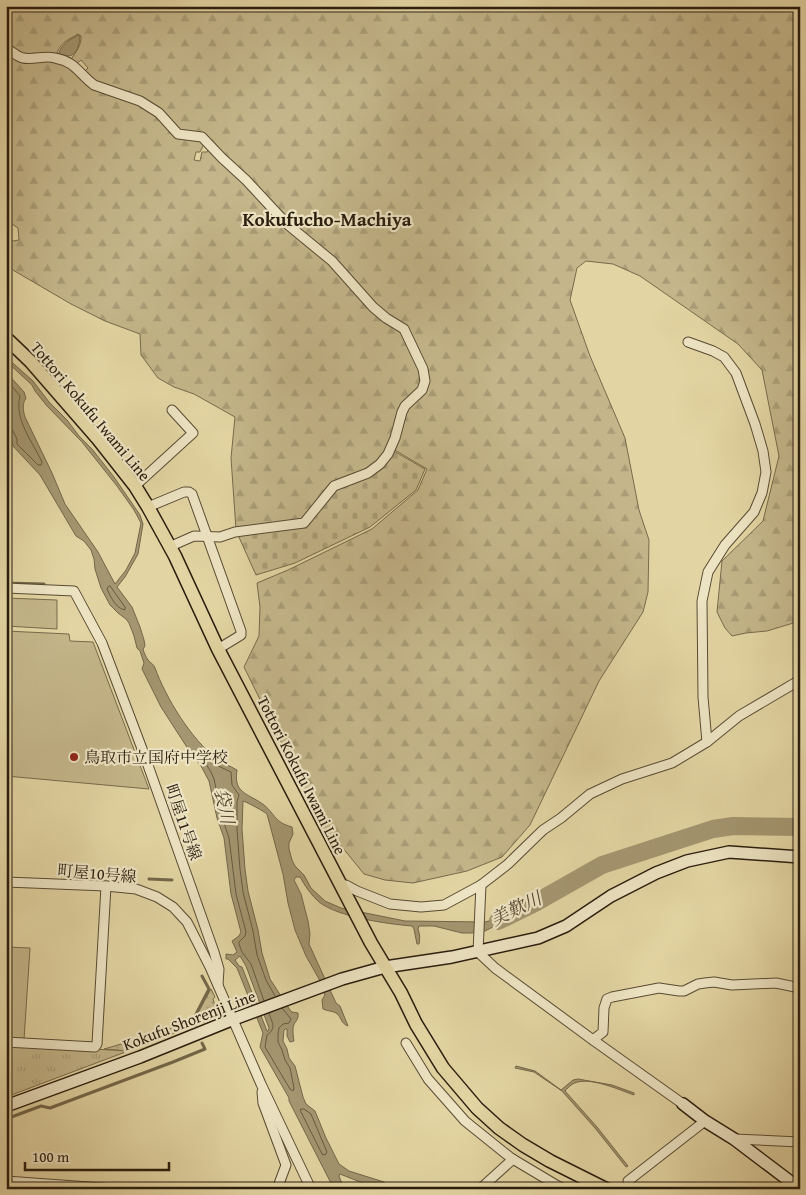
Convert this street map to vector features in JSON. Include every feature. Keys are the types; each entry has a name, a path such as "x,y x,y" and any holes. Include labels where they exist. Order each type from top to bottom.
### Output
{"main road":[{"name":"Tottori Kokufu Iwami Line","path":"6,338 31,362 136,486 169,547 218,649 371,943 443,1068 477,1108 499,1128 550,1161 606,1189"}],"street":[{"path":"10,50 25,59 54,57 69,62 94,85 140,100 159,113 178,134 202,137 288,224 332,261 374,307 386,318 404,329 423,369 425,381 422,390 405,406 388,454 380,464 368,473 334,486 304,523 235,532 220,537 194,536 169,547"},
{"path":"688,342 724,357 736,373 755,424 763,451 766,472 762,493 754,512 725,545 708,572 702,601 703,697 707,742"},
{"path":"136,486 193,433 172,410"},
{"path":"148,507 184,492 192,494 241,631 240,635 218,649"},
{"name":"町屋11号線","path":"6,588 74,591 102,643 141,745 219,969 218,985"},
{"path":"341,885 346,885 390,904 422,908 444,905 481,885 508,864 543,830 590,794 622,778 672,763 707,742 739,716 800,680"},
{"name":"Kokufu Shorenji Line","path":"6,1106 335,982 385,967 452,957 538,938 566,926 611,896 656,873 687,861 729,852 800,857"},
{"name":"町屋10号線","path":"6,882 136,889 156,897 173,907 187,922 234,1019 261,1084"},
{"path":"481,885 478,952 495,968 705,1121 734,1139 800,1189"},
{"path":"6,1042 95,1047 98,1044 106,886"},
{"path":"593,1040 603,1032 604,1008 607,999 659,988 684,991 705,982 732,985 776,983 800,988"},
{"path":"406,1043 428,1079 465,1121 513,1159 563,1189"},
{"path":"261,1084 263,1103 286,1165 277,1189"},
{"path":"261,1084 311,1189"},
{"path":"628,1181 705,1121"},
{"path":"734,1139 800,1142"},
{"path":"480,1189 513,1159"},
{"path":"6,1181 117,1189"}],"green space":[{"path":"6,6 800,6 800,621 767,631 732,636 725,628 717,612 722,561 763,521 779,456 762,370 738,344 640,276 613,264 586,261 577,268 570,300 590,356 625,438 639,510 649,540 648,592 643,612 599,681 530,825 502,857 467,871 413,883 385,880 364,874 338,842 324,829 244,667 259,636 260,607 257,583 372,529 418,490 427,469 393,449 406,408 423,390 413,341 289,223 211,143 183,133 159,112 101,86 83,73 88,68 81,60 76,64 70,61 79,46 81,36 78,34 68,40 57,53 71,58 69,61 25,57 6,47"},
{"path":"6,53 59,60 86,81 147,108 176,135 205,142 200,152 196,152 194,160 200,161 202,152 207,152 209,147 401,329 416,358 422,385 386,452 376,464 302,521 236,529 231,458 235,417 194,394 174,387 158,378 141,355 140,334 105,321 71,304 6,266 6,236 13,241 19,240 18,228 6,220"},
{"path":"392,450 425,469 416,490 370,527 295,563 256,575 238,535 306,527 332,491 348,484"},
{"path":"6,598 57,600 57,629 6,626"},
{"path":"6,631 69,634 70,641 93,642 149,789 6,776"},
{"path":"6,947 30,948 24,1040 6,1039"},
{"path":"211,989 215,997 213,999 215,1008 208,1020 128,1051 104,1049 194,1020"},
{"path":"6,1044 128,1051 6,1097"}],"water":[{"path":"78,35 80,36 79,43 74,54 66,56 59,53 64,44"},
{"name":"袋川","path":"6,357 33,381 49,402 67,420 114,477 140,515 143,524 138,554 117,587 132,607 144,640 145,646 143,649 145,655 154,667 180,717 197,740 218,760 237,770 237,783 242,791 264,805 278,820 292,827 293,834 289,843 289,849 292,860 304,875 311,888 325,901 341,908 405,921 485,922 517,908 520,913 485,931 472,933 462,933 434,926 419,926 420,940 419,944 417,944 412,926 350,916 338,912 319,902 300,877 296,877 294,880 301,894 308,921 309,944 348,1026 336,1013 323,1009 322,1000 325,995 295,930 267,814 243,801 242,829 248,891 270,979 290,1010 298,1013 298,1018 293,1028 294,1041 290,1042 287,1036 287,1029 285,1029 283,1041 289,1058 295,1066 303,1097 306,1104 315,1111 339,1164 349,1171 384,1182 389,1189 378,1189 340,1174 344,1189 334,1189 289,1098 260,1047 263,1033 237,968 226,959 226,954 233,955 237,952 232,941 241,932 231,894 224,838 217,818 209,781 161,707 142,669 144,663 129,623 110,605 101,588 91,550 84,541 76,536 40,475 13,446 6,427 6,372 24,392 26,398 23,407 25,417 65,504 98,552 115,584 126,570 135,553 141,523 117,486 82,442 47,406 32,385 6,361","holes":["240,956 246,966 269,1028 268,1031 242,967 235,960"]},
{"path":"516,1066 535,1071 561,1090 573,1080 578,1079 612,1085 634,1093 634,1095 606,1085 584,1081 573,1084 565,1091 628,1166 626,1167 562,1091 534,1072 515,1068"}],"waterway":[{"path":"6,583 44,584"},
{"name":"美歎川","path":"498,921 535,903 602,865 713,829 733,826 800,827"},
{"path":"123,878 132,878"},
{"path":"149,879 172,880"},
{"path":"195,1025 192,1019 209,989 202,976"},
{"path":"6,1119 41,1106 50,1108 173,1062 205,1049 202,1043"},
{"path":"6,1186 49,1189"}],"tunnel":[{"path":"625,1189 628,1181"}],"place":[{"name":"鳥取市立国府中学校","path":"74,757"}],"district":[{"name":"Kokufucho-Machiya","path":"327,219"}]}
